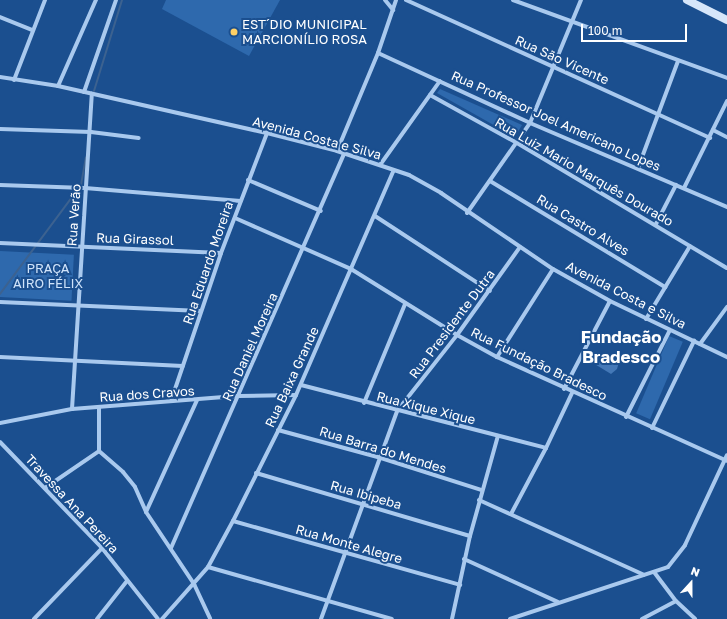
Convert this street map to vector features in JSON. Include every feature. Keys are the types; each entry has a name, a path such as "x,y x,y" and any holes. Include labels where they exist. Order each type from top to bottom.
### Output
{"main road":[{"path":"687,0 727,20"}],"street":[{"path":"14,80 45,0"},
{"path":"58,86 96,0"},
{"path":"84,92 116,0"},
{"path":"385,0 393,10"},
{"path":"336,151 378,53 396,0"},
{"name":"Rua São Vicente","path":"406,0 710,138"},
{"path":"513,0 727,78"},
{"path":"467,213 530,123 582,0"},
{"path":"0,17 33,30"},
{"name":"Rua Professor Joel Americano Lopes","path":"378,53 530,123 727,207"},
{"path":"638,168 660,115 678,61"},
{"name":"Avenida Costa e Silva","path":"0,77 58,86 267,133 344,153 394,170 424,183 553,270 610,301 727,357"},
{"path":"380,165 440,81"},
{"name":"Rua Verão","path":"72,409 77,304 91,132 92,94"},
{"name":"Rua Luiz Mario Marquês Dourado","path":"430,95 517,143 656,224 727,268"},
{"path":"684,188 710,138 727,100"},
{"path":"0,129 91,132 139,138"},
{"path":"713,130 727,137"},
{"name":"Rua Eduardo Moreira","path":"171,401 221,253 267,133"},
{"name":"Rua Daniel Moreira","path":"171,548 321,211 344,153"},
{"name":"Rua Baixa Grande","path":"162,619 208,567 233,522 301,385 394,170"},
{"path":"248,180 321,211"},
{"name":"Rua Castro Alves","path":"490,181 666,287"},
{"path":"0,185 86,188 240,201"},
{"path":"656,224 676,185"},
{"path":"375,216 490,291"},
{"name":"Rua Fundação Bradesco","path":"235,218 351,269 457,336 496,357 626,417 726,459"},
{"name":"Rua Girassol","path":"0,243 221,253"},
{"path":"646,319 690,246"},
{"name":"Rua Presidente Dutra","path":"321,619 346,555 397,411 457,336 520,247"},
{"path":"496,357 553,270"},
{"path":"564,389 610,301"},
{"path":"2,302 77,304 201,311"},
{"path":"364,403 405,304"},
{"path":"700,344 727,307"},
{"path":"626,417 670,330"},
{"path":"652,428 694,341"},
{"path":"0,357 74,359 183,366"},
{"name":"Rua Xique Xique","path":"301,385 364,403 546,448"},
{"path":"511,514 546,448 572,392"},
{"name":"Rua dos Cravos","path":"0,423 72,409 239,396 296,395"},
{"path":"146,512 197,400"},
{"path":"99,407 99,451 132,482 146,512 194,584 210,619"},
{"name":"Rua Barra do Mendes","path":"278,430 381,458 481,490"},
{"path":"452,619 464,559 481,490 498,436"},
{"name":"Travessa Ana Pereira","path":"0,442 102,548 158,619"},
{"path":"44,488 99,451"},
{"path":"510,619 558,602 654,572 663,571 678,557 726,459"},
{"name":"Rua Ibipeba","path":"256,473 470,536"},
{"path":"479,500 644,576"},
{"name":"Rua Monte Alegre","path":"233,522 346,555 460,585"},
{"path":"34,619 102,548"},
{"path":"464,559 558,602"},
{"path":"208,567 392,619"},
{"path":"654,572 676,601 695,619"},
{"path":"97,619 127,581"},
{"path":"642,619 676,601"}],"green space":[{"name":"EST´DIO MUNICIPAL MARCIONÍLIO ROSA","path":"166,0 280,0 249,56 162,9"},
{"path":"440,89 522,125 515,137 437,93"},
{"name":"PRAÇA AIRO FÉLIX","path":"0,251 74,255 71,301 0,297"},
{"path":"669,336 683,342 650,419 636,413"}],"building":[{"path":"598,353 619,362 617,369 611,374 593,363"}],"waterway":[{"path":"94,91 122,0"},
{"path":"0,294 81,185 86,157"}],"place":[{"name":"EST´DIO MUNICIPAL MARCIONÍLIO ROSA","path":"234,32"}],"district":[{"name":"Fundação Bradesco","path":"621,347"}]}
